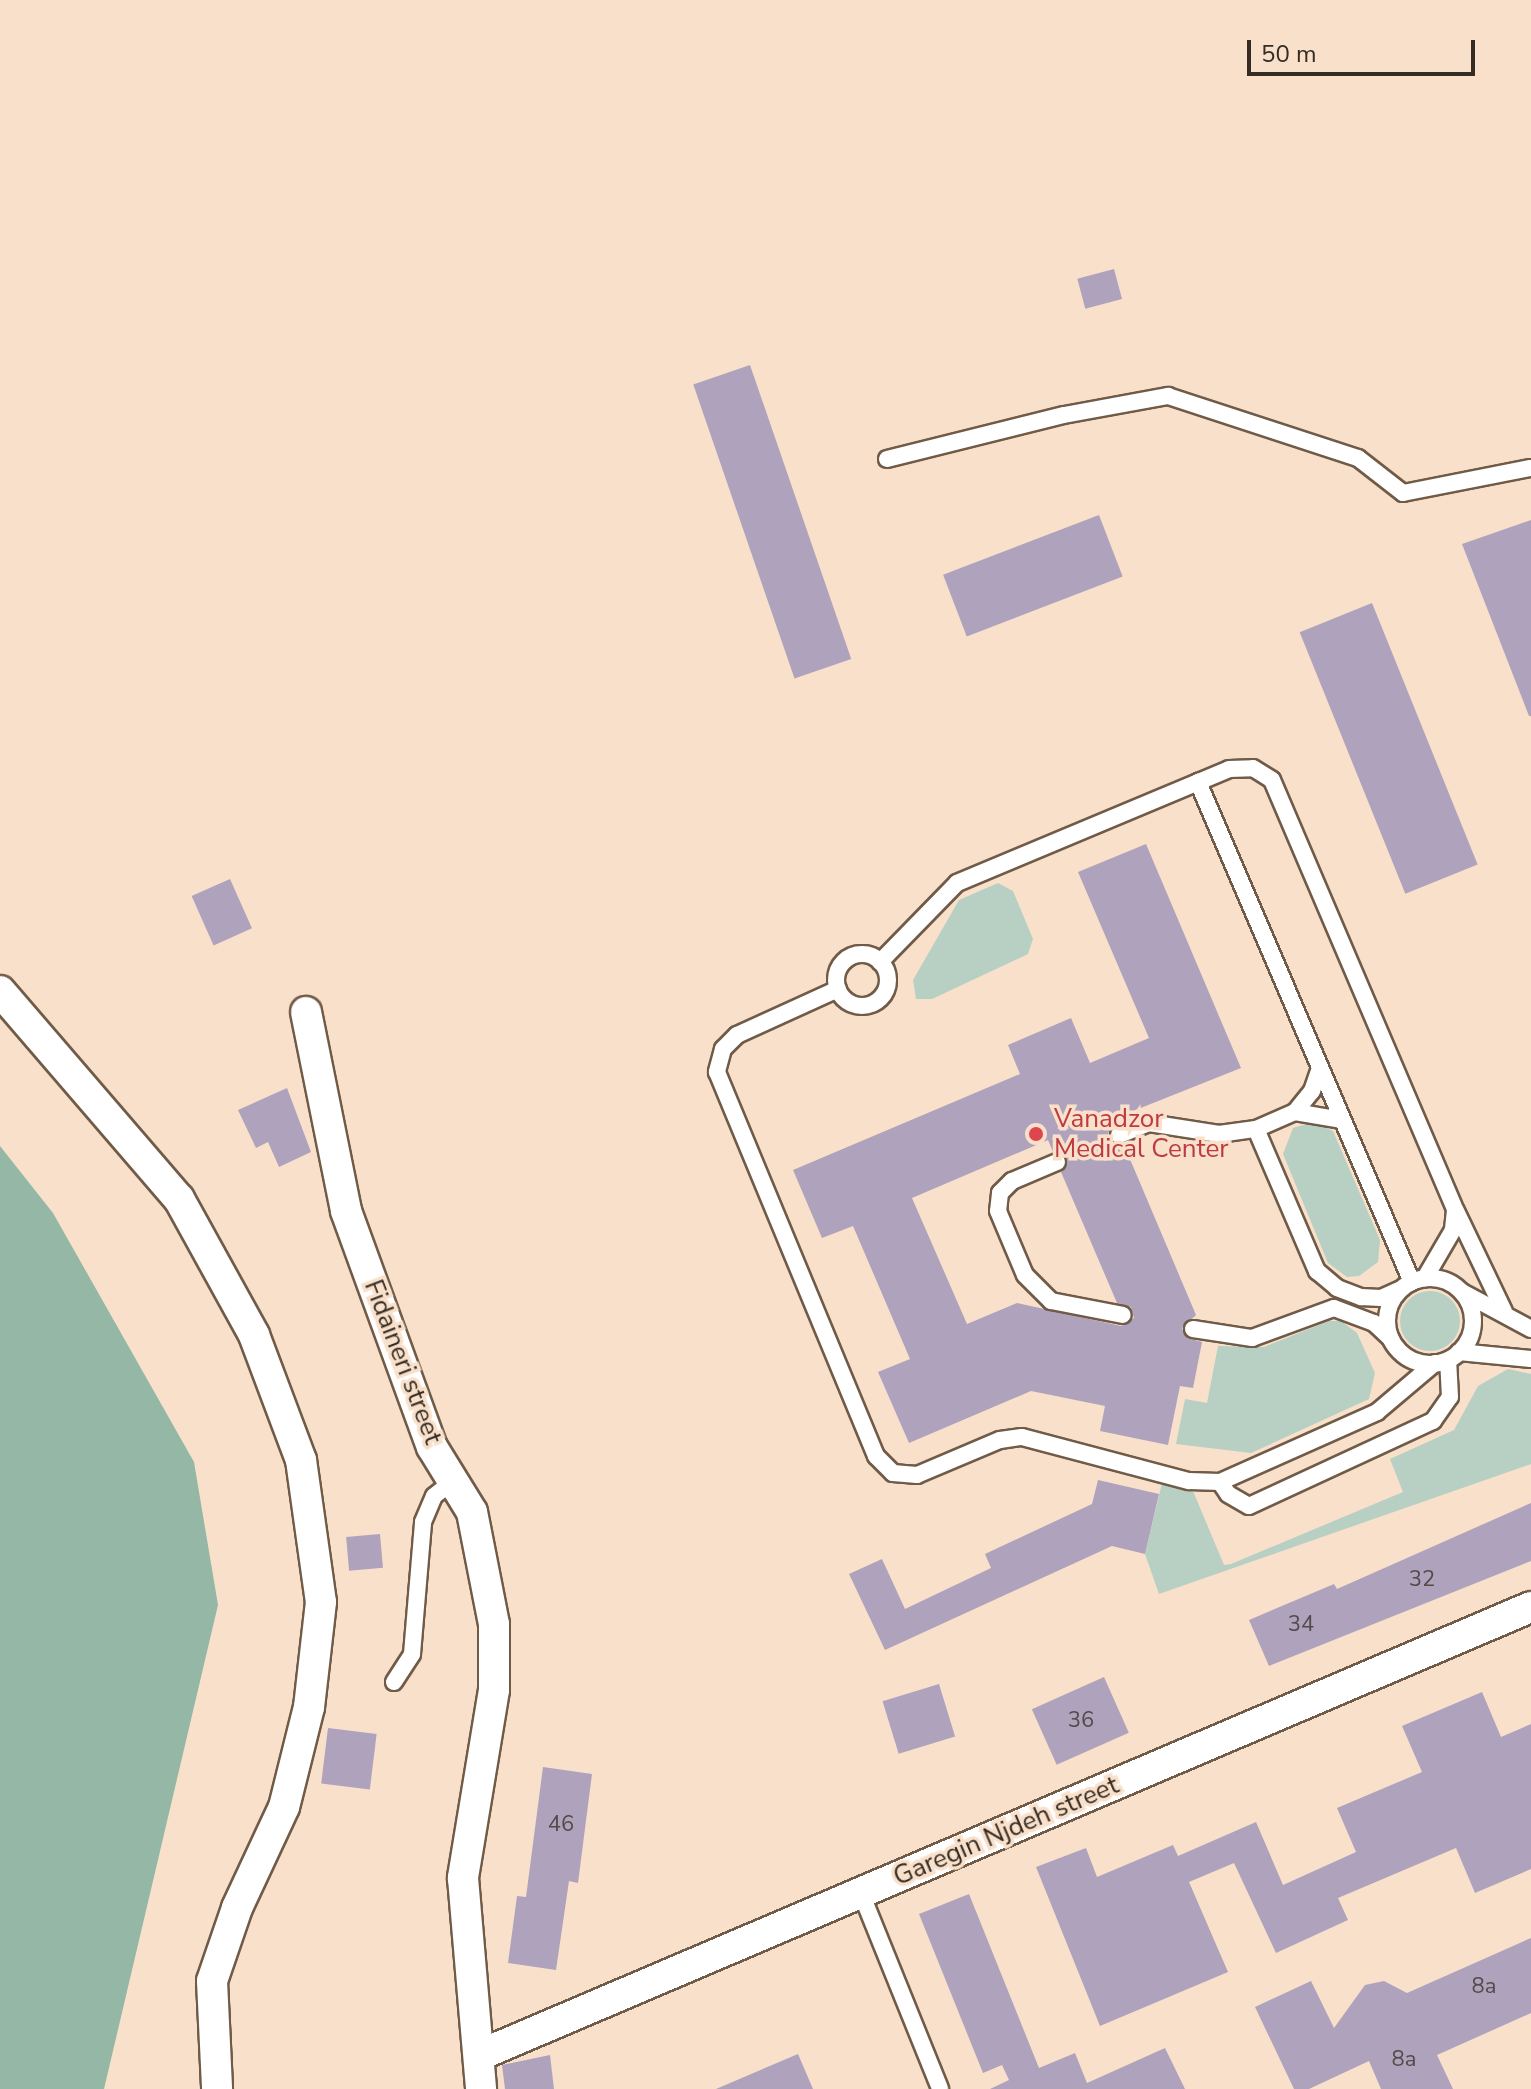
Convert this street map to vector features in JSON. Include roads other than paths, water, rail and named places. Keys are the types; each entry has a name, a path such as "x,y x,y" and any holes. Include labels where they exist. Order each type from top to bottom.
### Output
{"street":[{"path":"0,991 179,1199 254,1335 301,1460 321,1602 309,1707 284,1807 237,1908 212,1981 217,2089"},
{"name":"Fidaineri street","path":"306,1012 346,1211 432,1447 472,1512 494,1624 494,1690 463,1878 481,2089"},
{"name":"Garegin Njdeh street","path":"480,2055 1531,1607"}],"lane":[{"path":"887,459 1064,415 1168,396 1358,458 1403,493 1531,468"},
{"path":"880,962 931,904 957,883 1229,769 1253,768 1272,780 1455,1210 1504,1311"},
{"path":"1198,782 1412,1283"},
{"path":"862,954 880,962 888,980 880,998 851,1003 838,989 844,961 862,954"},
{"path":"838,989 737,1035 723,1049 717,1072 876,1456 893,1473 917,1475 1000,1440 1022,1437 1189,1481 1220,1482 1377,1412 1448,1358 1467,1341 1472,1315 1461,1291"},
{"path":"1119,1135 1149,1123 1219,1134 1256,1129 1295,1112 1312,1091 1320,1068"},
{"path":"1295,1112 1342,1120"},
{"path":"1256,1129 1317,1271 1337,1288 1361,1297 1381,1298 1412,1283 1451,1283 1531,1329"},
{"path":"1057,1162 1012,1181 1000,1193 998,1211 1035,1289 1051,1301 1123,1315"},
{"path":"1391,1339 1388,1313 1453,1230 1455,1210"},
{"path":"1193,1329 1252,1338 1334,1308 1374,1323 1409,1358 1531,1359"},
{"path":"1220,1482 1228,1494 1249,1506 1433,1421 1450,1397 1448,1358"},
{"path":"394,1682 412,1654 423,1522 434,1496 447,1486 461,1491"},
{"path":"861,1893 940,2089"}],"place":[{"name":"Vanadzor Medical Center","path":"1036,1134"}]}
